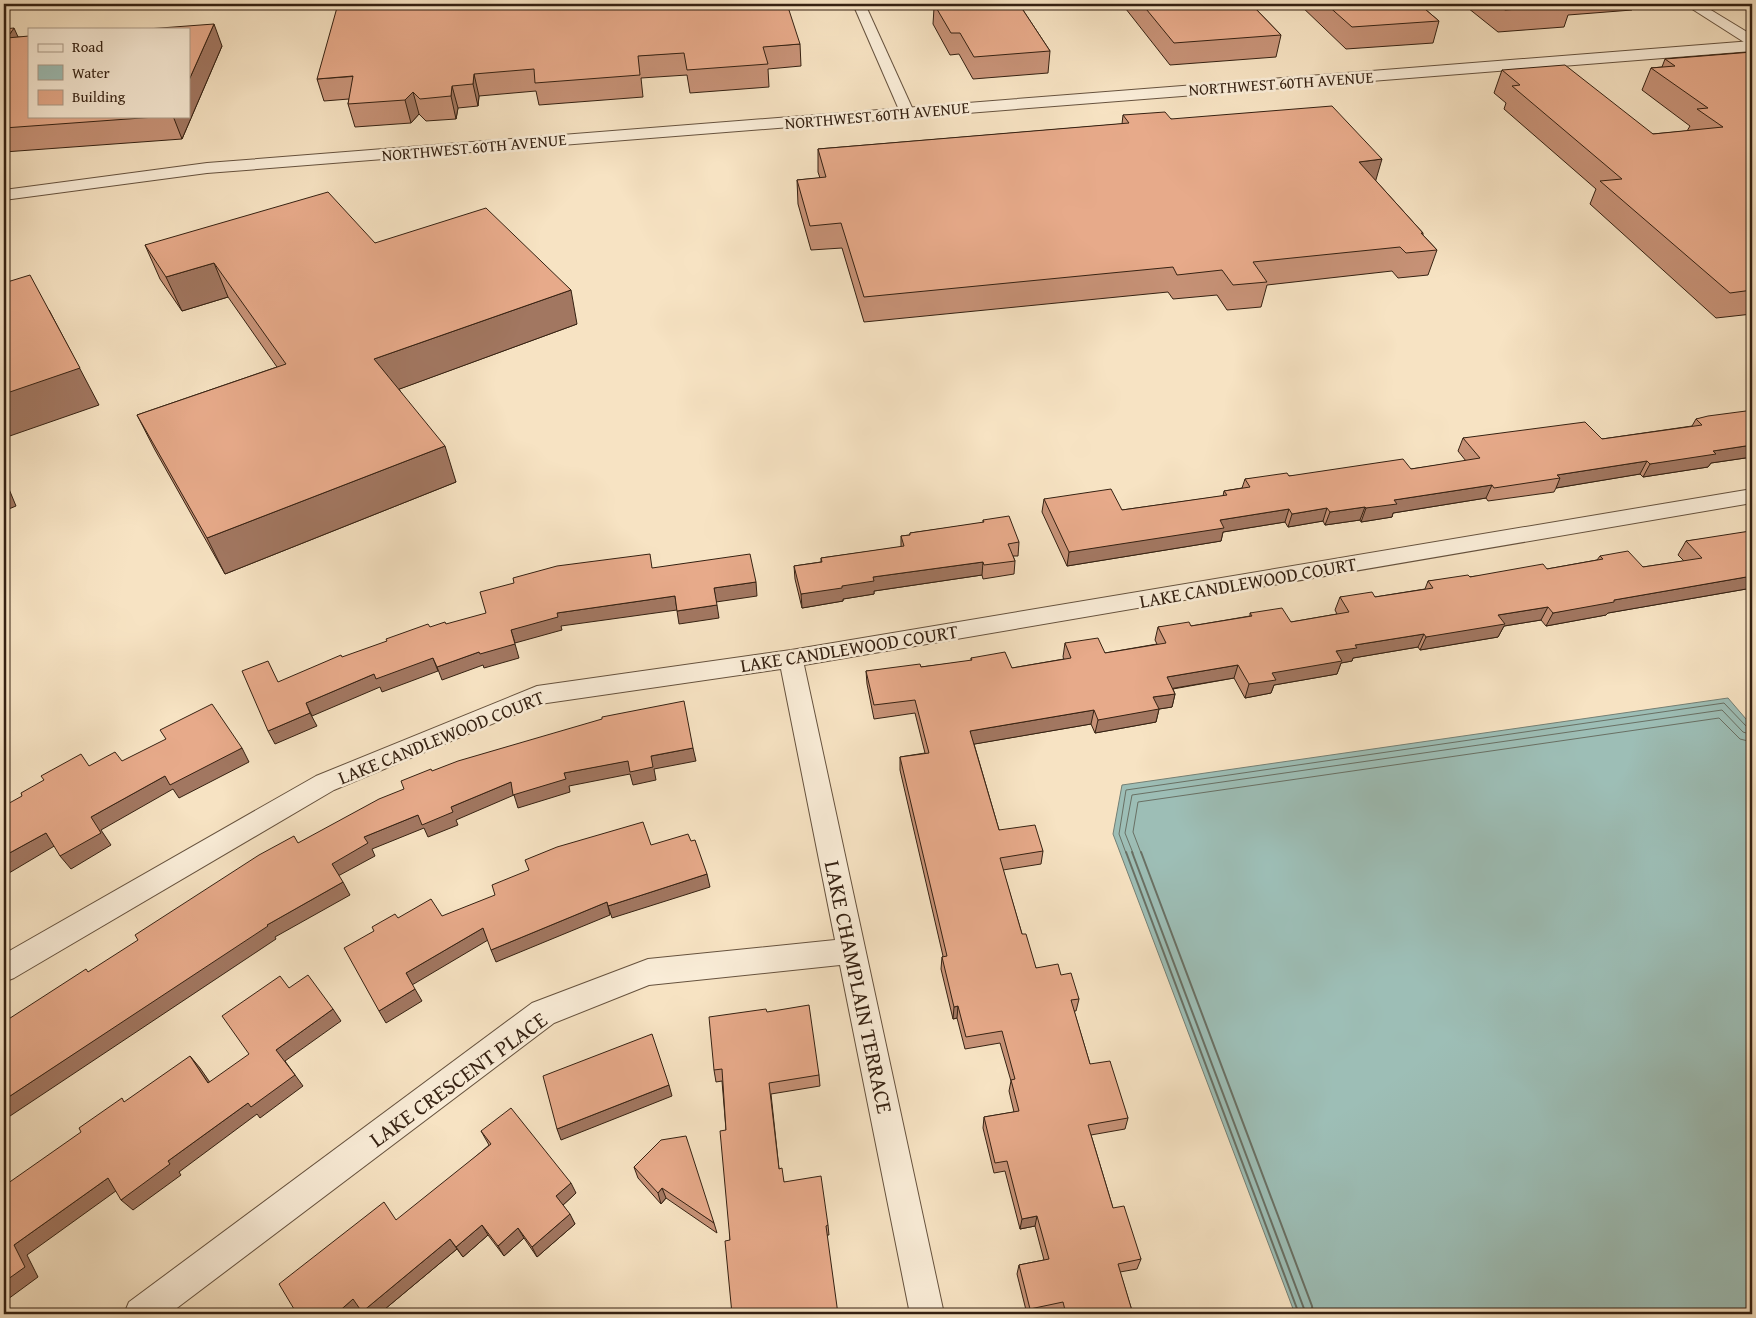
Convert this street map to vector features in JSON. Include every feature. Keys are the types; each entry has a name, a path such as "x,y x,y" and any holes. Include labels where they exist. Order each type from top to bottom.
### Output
{"street":[{"path":"859,4 907,112"},
{"path":"1693,4 1752,41"},
{"name":"NORTHWEST 60TH AVENUE","path":"4,195 207,168 1752,46"},
{"name":"LAKE CANDLEWOOD COURT","path":"4,969 325,782 537,695 791,659 1752,496"},
{"name":"LAKE CHAMPLAIN TERRACE","path":"791,659 927,1314"},
{"name":"LAKE CRESCENT PLACE","path":"141,1314 543,1013 648,972 852,951"}],"water":[{"path":"1728,698 1752,726 1752,1314 1295,1314 1113,834 1122,785"}],"building":[{"path":"338,4 787,4 800,44 763,47 768,64 687,70 684,53 638,56 640,75 535,83 534,69 474,74 473,84 452,86 451,96 420,99 413,92 405,100 348,104 353,76 317,79"},
{"path":"934,4 1019,4 1050,51 974,57 960,33 951,33"},
{"path":"1142,4 1251,4 1281,35 1174,43"},
{"path":"1326,4 1419,4 1439,21 1352,27"},
{"path":"1497,4 1570,4 1572,5 1505,10"},
{"path":"214,24 190,78 190,28 160,28"},
{"path":"14,28 7,38 28,36 28,118 142,118 4,128 4,29"},
{"path":"1752,52 1752,290 1730,293 1600,181 1622,179 1512,86 1520,85 1502,70 1565,65 1653,134 1723,127 1697,109 1708,108 1651,68 1675,66 1665,59"},
{"path":"1332,106 1382,159 1359,162 1437,250 1406,253 1400,247 1253,262 1267,282 1233,285 1222,270 1177,275 1173,267 864,297 841,223 810,226 797,180 826,177 818,149 1129,123 1123,115 1165,112 1171,119"},
{"path":"328,192 375,243 486,208 571,290 374,359 445,446 207,538 137,415 286,364 214,263 166,277 145,245"},
{"path":"30,275 80,368 4,394 4,283"},
{"path":"1746,411 1748,413 1752,412 1752,445 1713,451 1716,454 1650,464 1647,461 1557,475 1560,478 1494,488 1492,485 1394,500 1397,504 1366,508 1330,512 1327,508 1292,514 1289,509 1220,520 1224,528 1069,552 1044,499 1111,489 1122,510 1227,495 1224,491 1250,487 1245,479 1287,473 1289,476 1403,459 1411,469 1480,458 1463,438 1585,422 1602,439 1702,425 1696,419"},
{"path":"1009,516 1019,542 1008,544 1015,561 984,565 983,562 873,577 874,581 801,594 794,566 822,562 821,558 904,546 901,536 910,535 910,533 984,522 983,520"},
{"path":"1750,531 1752,533 1752,576 1614,600 1614,602 1553,613 1548,607 1498,615 1505,624 1426,637 1424,634 1355,645 1357,648 1336,651 1342,661 1272,673 1276,680 1249,684 1238,665 1167,677 1175,694 1153,697 1159,709 1098,720 1094,710 970,731 999,830 1035,825 1043,851 1000,858 1022,934 1026,934 1036,968 1058,964 1061,975 1071,973 1079,999 1071,1000 1090,1064 1110,1061 1128,1118 1088,1125 1113,1208 1124,1206 1141,1259 1118,1264 1133,1314 1066,1314 1063,1302 1030,1309 1019,1265 1049,1259 1037,1216 1022,1219 1007,1161 995,1163 984,1117 1019,1111 1011,1080 1015,1079 1002,1031 966,1037 958,1006 954,1007 942,957 947,956 900,757 929,753 915,700 874,705 866,671 920,664 921,667 972,660 971,658 1005,652 1012,668 1071,658 1065,643 1098,638 1105,653 1166,643 1158,627 1189,622 1191,626 1252,616 1250,613 1282,608 1291,622 1349,612 1340,597 1372,592 1375,597 1433,588 1428,581 1468,575 1470,577 1543,564 1547,569 1603,559 1600,556 1628,551 1643,567 1702,558 1686,541"},
{"path":"650,554 652,568 750,554 756,582 714,588 717,605 677,611 675,596 557,613 558,617 511,630 515,644 480,654 479,652 437,667 433,658 376,679 374,674 306,703 310,713 268,731 242,671 268,661 278,682 341,655 342,657 387,641 386,639 428,624 430,627 445,622 446,624 486,613 480,592 514,583 513,578 557,566"},
{"path":"684,701 693,748 651,756 653,767 630,772 628,761 564,773 566,779 513,795 511,782 451,807 453,812 422,825 418,815 364,837 368,843 332,864 343,882 267,925 4,1100 4,1022 86,969 88,972 138,940 135,935 259,855 294,836 298,843 379,799 404,789 401,781 431,769 432,771 458,761 602,719 602,717"},
{"path":"212,704 242,748 170,785 165,776 91,817 101,833 60,856 46,833 4,856 4,806 22,796 21,793 44,780 41,776 81,754 89,766 115,752 122,761 166,739 160,730"},
{"path":"643,822 651,845 688,834 691,841 695,840 707,874 608,906 607,902 491,950 483,928 406,973 415,989 379,1011 344,948 374,931 372,927 395,914 398,918 431,899 442,916 495,895 492,885 529,870 525,860 557,847"},
{"path":"308,975 333,1009 276,1050 295,1075 251,1107 248,1103 168,1161 170,1164 121,1200 108,1178 14,1245 25,1267 4,1282 4,1186 81,1132 79,1128 122,1098 124,1102 190,1056 208,1083 249,1054 222,1016 280,976 289,988"},
{"path":"809,1005 819,1075 769,1083 779,1169 782,1168 784,1182 821,1176 838,1314 732,1314 725,1241 730,1240 720,1131 726,1130 722,1069 714,1070 709,1017 766,1009 767,1012"},
{"path":"652,1034 669,1085 557,1129 543,1076"},
{"path":"511,1108 571,1183 556,1196 570,1214 532,1247 518,1228 498,1246 482,1225 456,1247 450,1239 362,1312 353,1299 336,1314 297,1314 279,1284 384,1202 396,1220 491,1144 481,1131"},
{"path":"686,1136 714,1223 662,1188 658,1193 634,1167 661,1140"}]}
